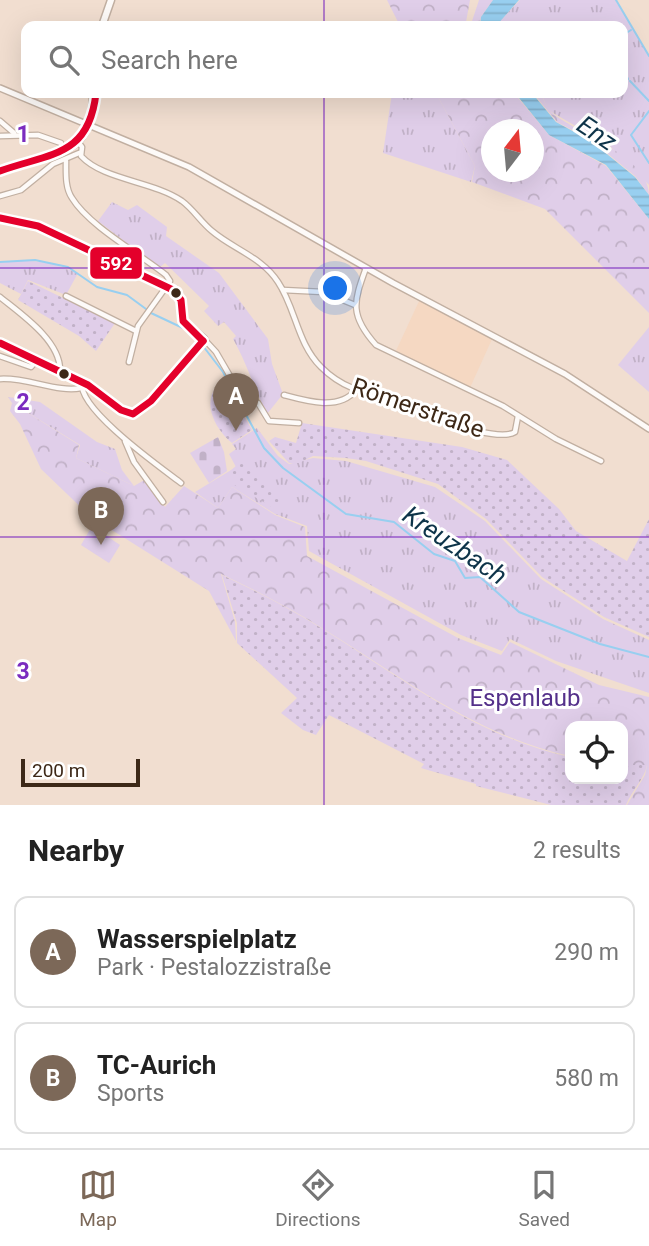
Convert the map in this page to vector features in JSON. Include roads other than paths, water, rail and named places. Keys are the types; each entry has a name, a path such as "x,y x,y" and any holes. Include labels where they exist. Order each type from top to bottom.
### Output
{"main road":[{"path":"104,21 111,0"},
{"path":"0,171 79,143 90,126 93,98"},
{"path":"0,218 38,226 167,288 181,299 183,321 202,342 140,411 129,414 39,358 0,343"}],"street":[{"path":"0,88 21,97"},
{"path":"24,98 196,171 366,268 573,379 649,429"},
{"path":"0,121 15,134"},
{"path":"0,136 15,134 51,138 61,143 62,151"},
{"path":"0,197 21,190 53,164 66,161 79,153 82,147 79,143"},
{"name":"Römerstraße","path":"79,153 92,166 144,183 183,202 214,233 264,265 283,290 307,349 333,377 356,390 379,398 405,400 428,409 441,420 505,436 515,432 518,416"},
{"path":"66,161 67,183 74,202 118,240 166,275 170,283 136,331 129,362"},
{"path":"366,268 355,305 361,328 376,345 601,461"},
{"path":"283,290 323,292 355,305"},
{"path":"66,296 136,331"},
{"path":"0,297 28,320 53,349 60,361 61,371"},
{"path":"202,342 216,352 241,395 258,403 269,421 299,423"},
{"path":"0,356 32,367 39,358"},
{"path":"0,379 29,379 68,389 81,385 125,440 181,484"},
{"path":"284,395 329,402 346,400 356,390"},
{"path":"125,440 134,462 163,502"}],"water":[{"path":"493,0 519,0 500,21 481,21"},
{"path":"519,98 536,98 556,122 591,141 635,177 649,195 649,219 606,165 549,135 544,129 544,119 536,119"}],"waterway":[{"path":"616,0 649,56"},
{"path":"630,81 649,101"},
{"name":"Enz","path":"649,111 631,135 649,163"},
{"name":"Kreuzbach","path":"0,262 35,260 68,267 97,287 127,295 146,309"},
{"name":"Kreuzbach","path":"151,313 185,329 199,342"},
{"name":"Kreuzbach","path":"203,346 223,372 264,448 283,468 346,514 394,522 434,554 455,561 465,578 480,577 519,612 600,644 649,657"}],"place":[{"name":"Wasserspielplatz","path":"236,431"},
{"name":"TC-Aurich","path":"101,545"}],"park label":[{"name":"Espenlaub","path":"525,698"}]}
